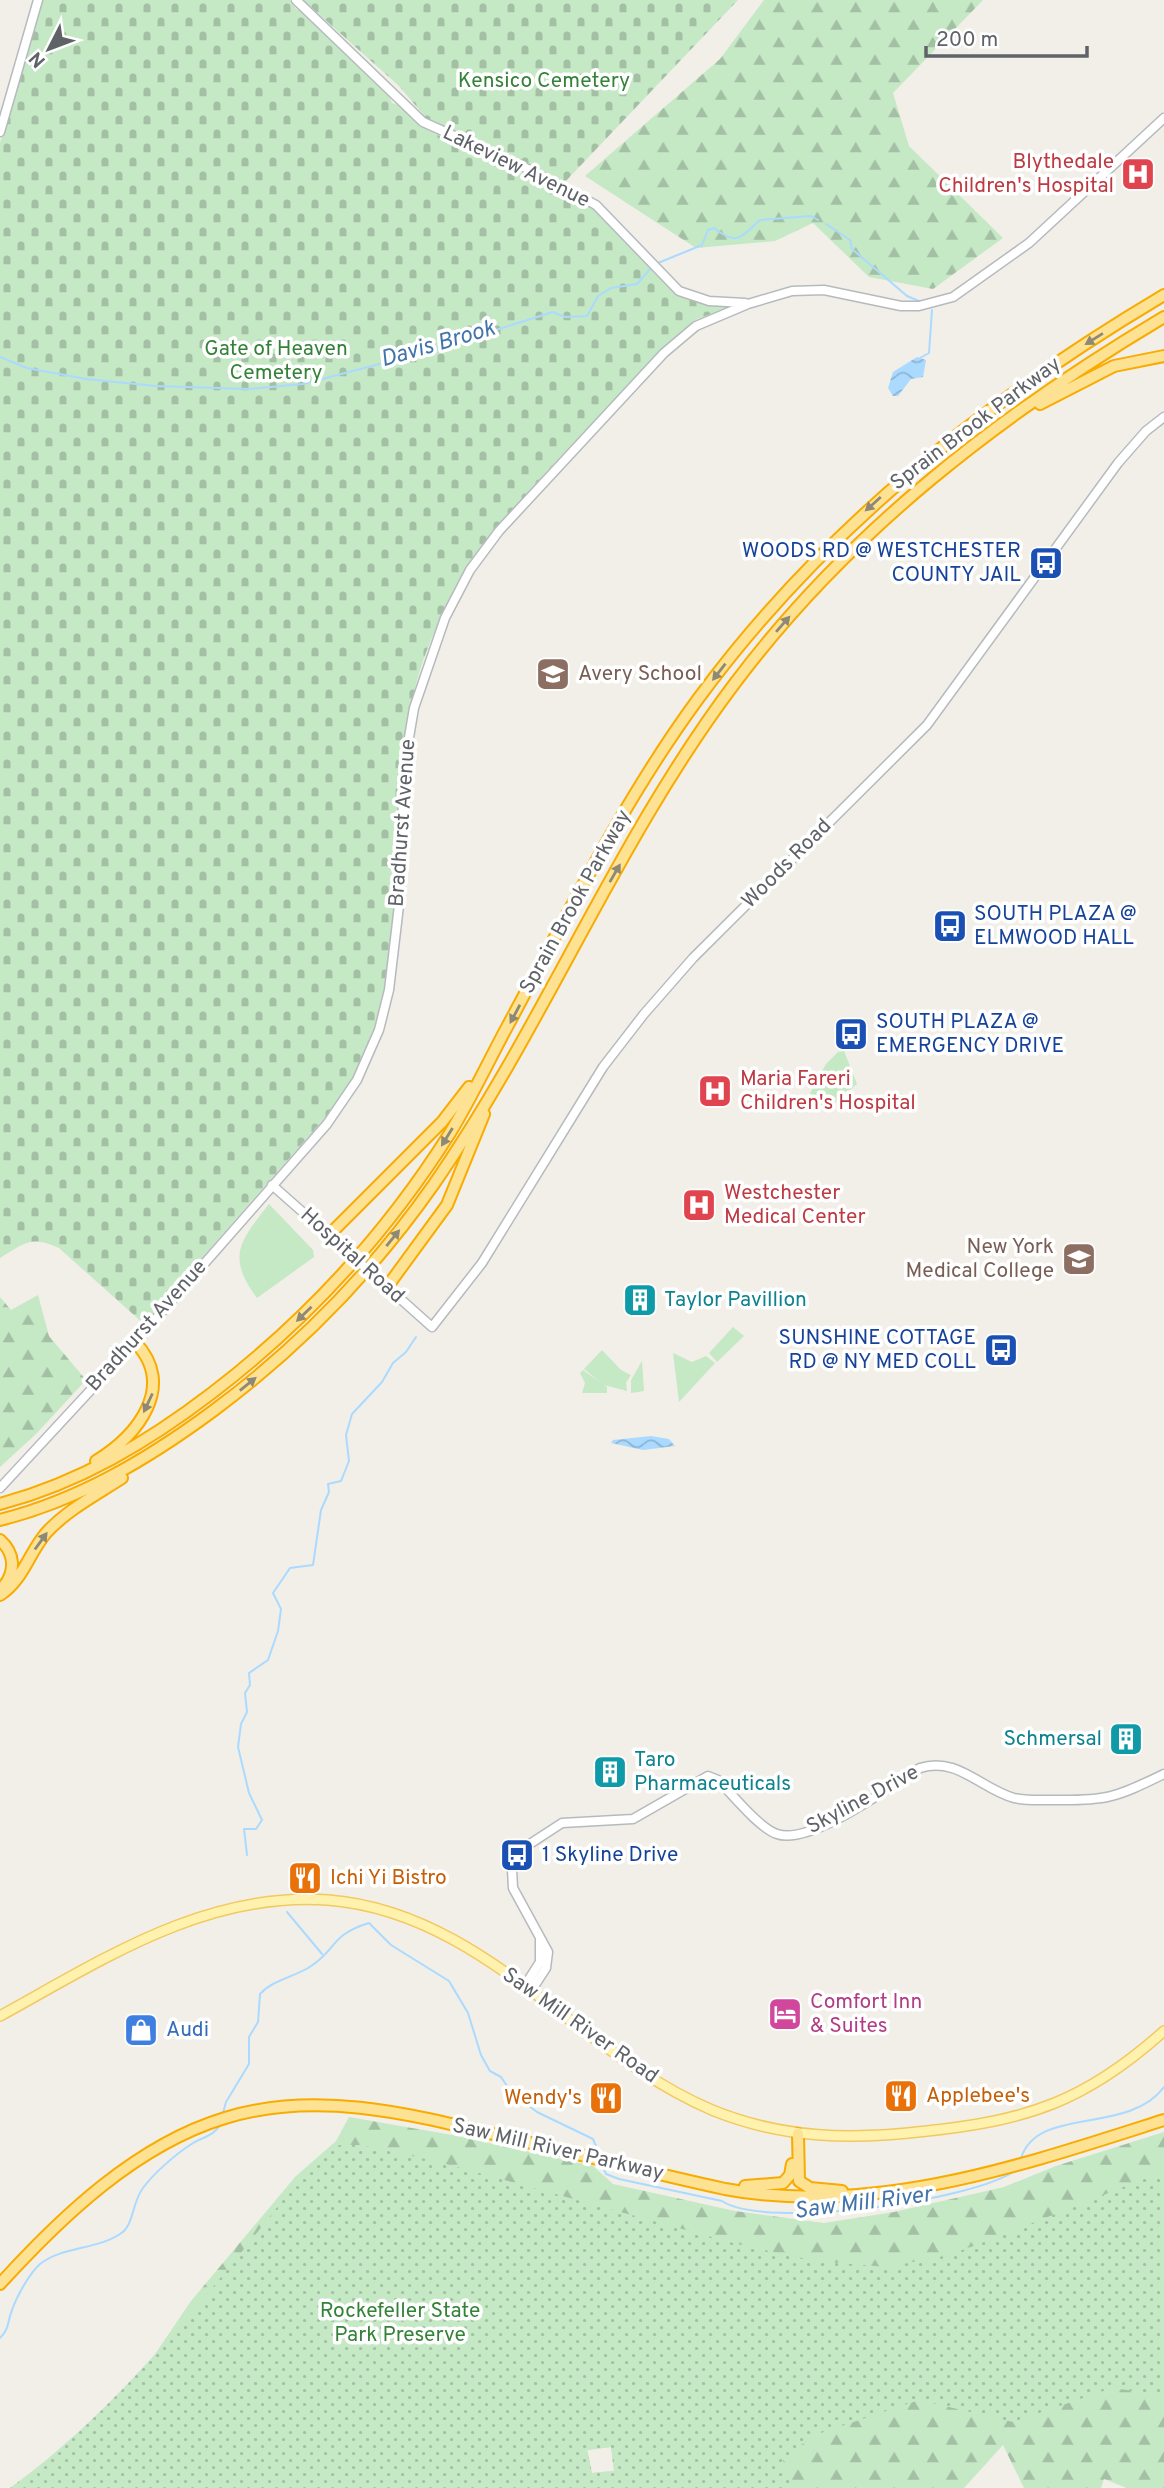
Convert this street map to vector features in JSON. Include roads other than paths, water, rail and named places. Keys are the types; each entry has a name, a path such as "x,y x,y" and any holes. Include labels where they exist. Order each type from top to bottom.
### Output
{"highway":[{"name":"Sprain Brook Parkway","path":"0,1504 52,1488 113,1459 185,1413 254,1359 310,1308 368,1245 420,1177 457,1122 639,788 697,701 757,625 833,542 932,453 1023,385 1164,295"},
{"name":"Sprain Brook Parkway","path":"0,1520 85,1490 156,1451 252,1380 349,1289 433,1185 497,1081 661,792 737,681 797,608 850,552 912,494 994,429 1164,317"},
{"path":"994,429 1106,369 1134,360 1164,356"},
{"path":"330,1236 442,1122 492,1056"},
{"path":"386,1286 426,1237 447,1205 497,1081"},
{"path":"52,1488 114,1449 134,1428 147,1408 154,1387 154,1372 149,1358 135,1342"},
{"path":"0,1595 16,1581 41,1539 58,1521 156,1451"},
{"path":"0,1540 10,1552 12,1565 8,1581 0,1589"},
{"name":"Saw Mill River Parkway","path":"0,2274 69,2207 114,2170 163,2138 222,2115 294,2099 373,2102 431,2112 744,2193 822,2199 900,2191 1164,2120"},
{"name":"Saw Mill River Parkway","path":"600,2156 745,2186 783,2191 842,2191 900,2184 1021,2159 1164,2112"},
{"name":"Saw Mill River Parkway","path":"0,2284 58,2225 118,2176 167,2143 222,2115"},
{"path":"745,2186 785,2182 791,2173 798,2134"},
{"path":"798,2134 799,2181 810,2188 842,2191"}],"main road":[{"name":"Saw Mill River Road","path":"0,2016 180,1923 231,1907 284,1900 347,1902 410,1918 459,1942 678,2093 742,2120 798,2134 842,2138 883,2136 1016,2118 1061,2102 1096,2084 1164,2031"}],"street":[{"path":"0,132 38,0"},
{"name":"Lakeview Avenue","path":"296,0 423,122 526,168 596,205 679,291 709,301 748,304"},
{"name":"Bradhurst Avenue","path":"0,1488 135,1342 327,1124 348,1096 379,1030 389,990 400,897 404,767 410,729 434,645 456,595 499,531 670,347 696,326 748,304 792,291 810,289 901,306 919,306 953,297 1029,243 1164,118"},
{"name":"Woods Road","path":"432,1327 482,1263 603,1067 644,1014 693,958 927,725 1118,463 1146,431 1164,417"},
{"name":"Hospital Road","path":"272,1185 432,1327"},
{"name":"Skyline Drive","path":"527,1989 540,1962 540,1938 512,1884 513,1864 522,1848 562,1823 633,1819 708,1776 718,1780 770,1830 791,1836 820,1827 920,1769 933,1765 956,1768 1004,1794 1021,1799 1112,1798 1164,1774"}],"water":[{"path":"917,357 926,360 923,377 911,379 898,396 893,396 888,388 893,372"},
{"path":"651,1436 669,1439 675,1446 643,1450 611,1443 613,1440"}],"waterway":[{"name":"Davis Brook","path":"658,263 702,245 708,230 714,228 735,238 740,237 760,220 811,216 818,220"},
{"name":"Davis Brook","path":"826,224 850,240 852,249 907,296 919,301"},
{"name":"Davis Brook","path":"0,357 27,368 86,379 156,386 249,389 303,384 429,351 553,312 565,317 587,316 598,296 611,288 637,284 650,269"},
{"name":"Davis Brook","path":"920,358 929,353 932,310"},
{"path":"247,1855 244,1829 256,1829 262,1820 249,1793 238,1747 241,1724 247,1712 245,1693 250,1685 249,1673 268,1660 278,1631 281,1609 273,1593 290,1568 313,1565 321,1510 329,1492 328,1484 341,1481 349,1461 346,1435 352,1414 382,1382 393,1363 406,1352 416,1337"},
{"path":"287,1912 322,1954"},
{"name":"Saw Mill River","path":"223,2113 226,2102 249,2064 249,2037 258,2022 260,1994 277,1982 308,1968 340,1938 369,1923 391,1945 449,1981 468,2013 481,2055 490,2071 501,2077 511,2092 537,2112 593,2139 600,2156"},
{"name":"Saw Mill River","path":"1021,2158 1031,2142 1045,2131 1128,2111 1148,2102 1164,2087"},
{"name":"Saw Mill River","path":"0,2338 7,2328 20,2292 40,2264 59,2254 101,2243 120,2234 128,2225 139,2194 153,2177 178,2154 214,2132 220,2125"},
{"name":"Saw Mill River","path":"602,2165 606,2174 619,2179 722,2201 745,2209 780,2213 869,2208 916,2201 958,2192 993,2181 1016,2170"}],"place":[{"name":"Blythedale Children's Hospital","path":"1138,174"},
{"name":"WOODS RD @ WESTCHESTER COUNTY JAIL","path":"1046,563"},
{"name":"Avery School","path":"553,674"},
{"name":"SOUTH PLAZA @ ELMWOOD HALL","path":"950,926"},
{"name":"SOUTH PLAZA @ EMERGENCY DRIVE","path":"851,1034"},
{"name":"Maria Fareri Children's Hospital","path":"715,1091"},
{"name":"Westchester Medical Center","path":"699,1205"},
{"name":"New York Medical College","path":"1079,1259"},
{"name":"Taylor Pavillion","path":"640,1300"},
{"name":"SUNSHINE COTTAGE RD @ NY MED COLL","path":"1001,1350"},
{"name":"Schmersal","path":"1126,1739"},
{"name":"Taro Pharmaceuticals","path":"610,1772"},
{"name":"1 Skyline Drive","path":"517,1855"},
{"name":"Ichi Yi Bistro","path":"305,1878"},
{"name":"Comfort Inn & Suites","path":"785,2014"},
{"name":"Audi","path":"141,2030"},
{"name":"Applebee's","path":"901,2096"},
{"name":"Wendy's","path":"606,2098"}],"park label":[{"name":"Kensico Cemetery","path":"544,81"},
{"name":"Gate of Heaven Cemetery","path":"276,361"},
{"name":"Rockefeller State Park Preserve","path":"400,2323"}]}
